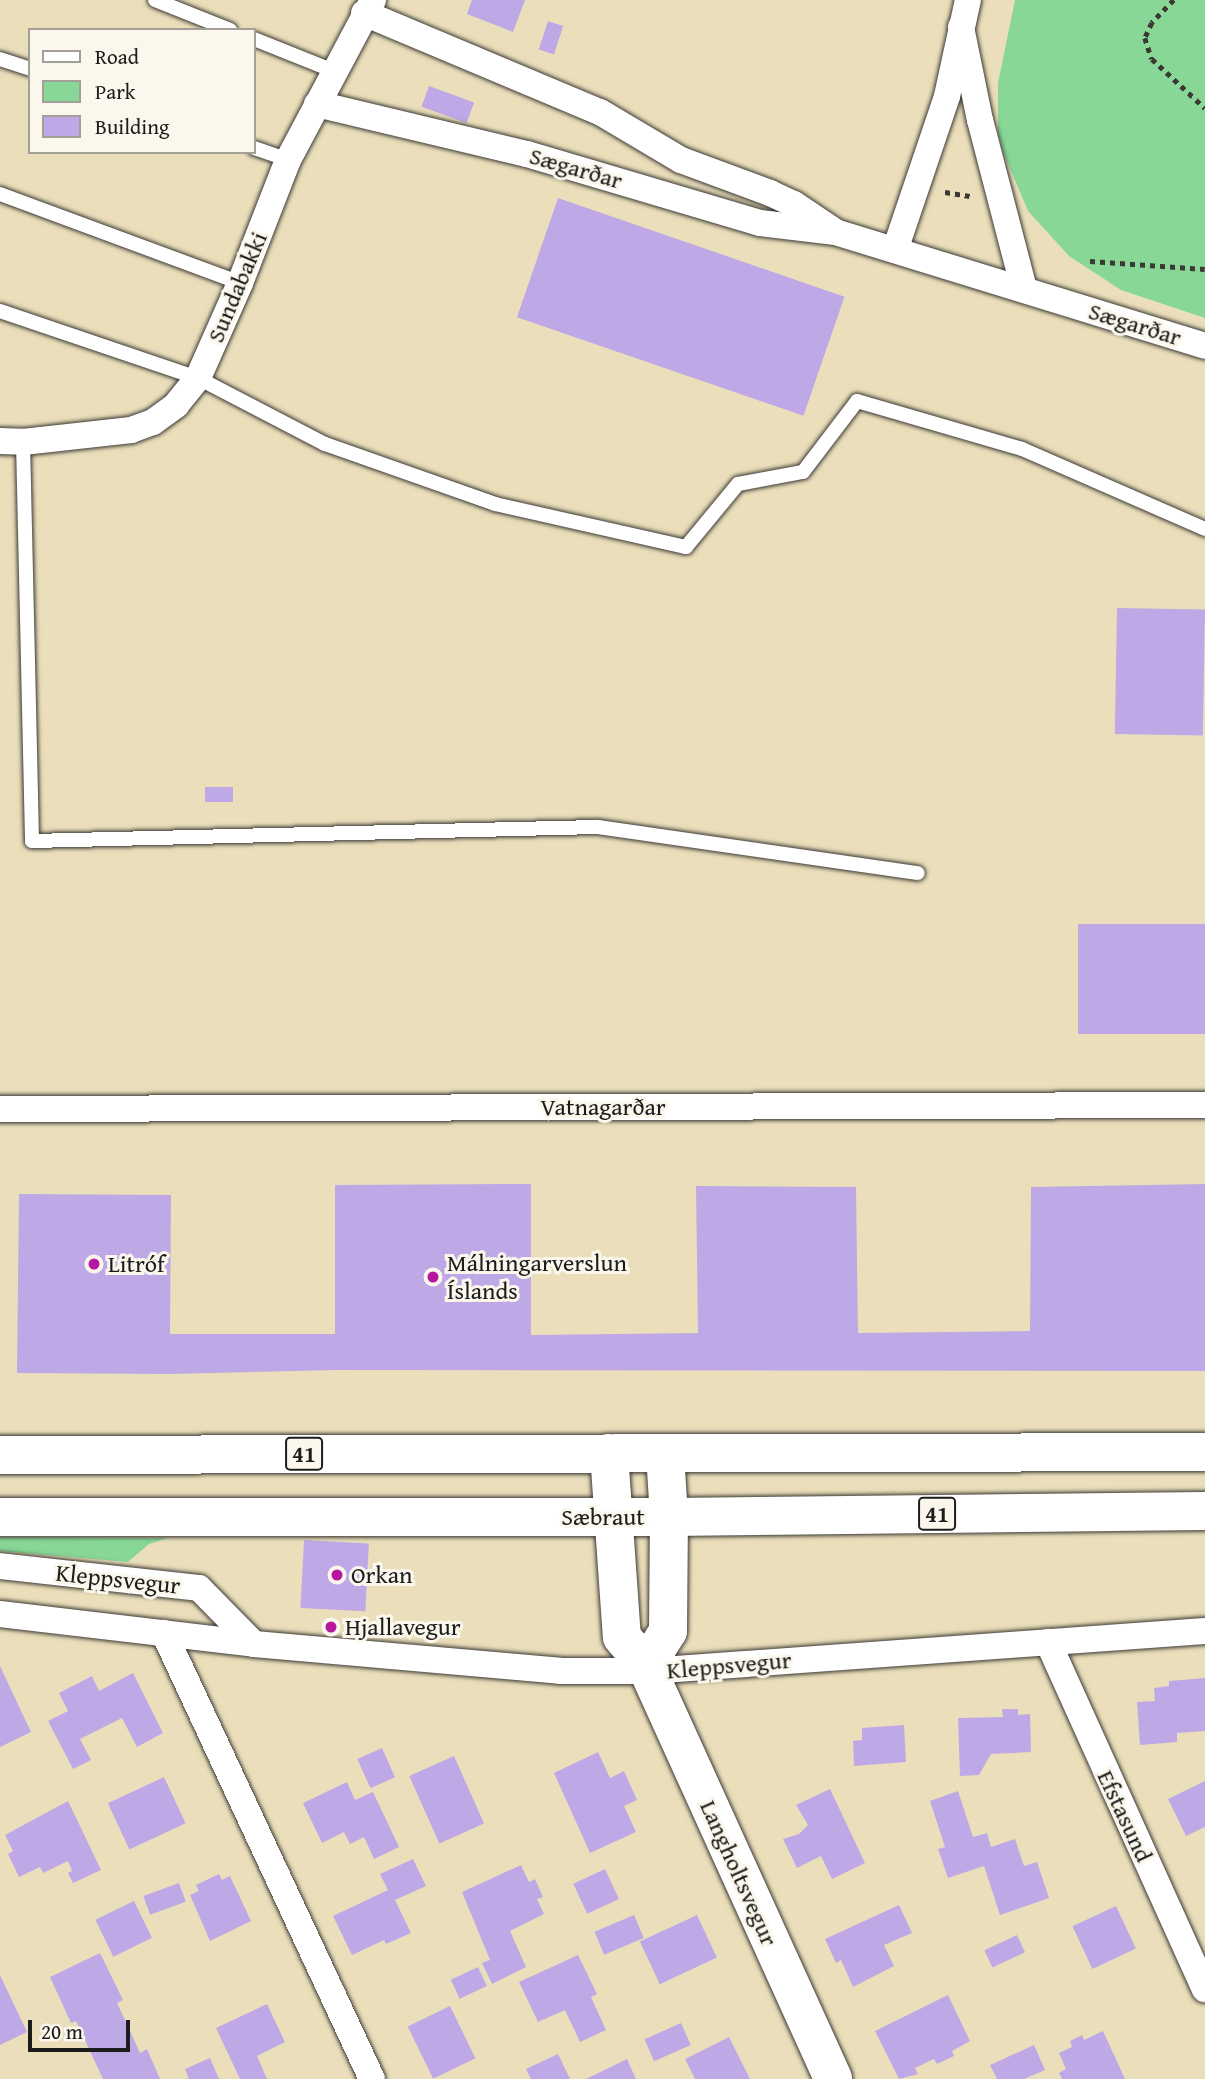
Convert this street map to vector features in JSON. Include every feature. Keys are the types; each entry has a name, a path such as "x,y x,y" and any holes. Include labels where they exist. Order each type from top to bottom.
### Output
{"main road":[{"name":"41","path":"0,1455 1205,1451"},
{"name":"Langholtsvegur","path":"609,1454 622,1637 647,1669 833,2079"},
{"path":"647,1669 668,1631 669,1517 665,1454"},
{"name":"Sæbraut","path":"0,1517 669,1517 1205,1511"}],"street":[{"path":"895,250 947,96 968,0"},
{"name":"Sundabakki","path":"11,442 131,430 153,422 176,405 198,378 240,283 288,160 369,6"},
{"name":"Sægarðar","path":"369,6 600,112 681,160 771,192 835,232"},
{"path":"961,27 980,120 1024,289"},
{"name":"Sægarðar","path":"317,104 527,153 760,223 835,232 1205,346"},
{"name":"Vatnagarðar","path":"0,1109 1205,1105"},
{"name":"Kleppsvegur","path":"0,1566 199,1588 254,1644"},
{"name":"Kleppsvegur","path":"0,1614 254,1644 560,1671 647,1669 1205,1631"},
{"path":"164,1633 372,2079"},
{"name":"Efstasund","path":"1048,1642 1205,1989"}],"lane":[{"path":"155,0 225,28"},
{"path":"256,40 334,71"},
{"path":"0,59 28,68"},
{"path":"256,149 288,160"},
{"path":"0,194 240,283"},
{"path":"0,311 198,378 325,444 495,504 686,547 738,484 803,472 856,401 1022,449 1205,530"},
{"path":"11,442 32,841 598,828 918,873"}],"path":[{"path":"1174,0 1152,23 1145,38 1152,60 1205,108"},
{"path":"945,192 971,196"},
{"path":"1090,261 1205,269"}],"green space":[{"path":"1015,0 1205,0 1205,318 1121,290 1069,256 1028,211 998,133 998,83"},
{"path":"0,1537 168,1538 149,1544 128,1562 0,1551"}],"building":[{"path":"472,0 525,0 513,32 467,14"},
{"path":"548,21 563,26 554,54 539,50"},
{"path":"429,86 474,102 467,123 421,107"},
{"path":"558,198 844,297 803,416 517,317"},
{"path":"1117,608 1205,610 1203,736 1115,734"},
{"path":"205,787 233,787 233,802 205,802"},
{"path":"1078,924 1205,924 1205,1034 1078,1034"},
{"path":"531,1184 531,1335 698,1333 696,1186 856,1187 858,1333 1030,1331 1031,1187 1205,1184 1205,1371 335,1370 169,1374 17,1373 19,1194 171,1195 170,1334 335,1334 335,1185"},
{"path":"304,1540 369,1543 365,1611 300,1608"},
{"path":"0,1666 31,1732 0,1747"},
{"path":"133,1673 163,1733 137,1747 122,1718 80,1739 91,1760 73,1769 48,1721 68,1711 59,1693 92,1676 99,1691"},
{"path":"1205,1678 1205,1731 1177,1733 1177,1742 1140,1745 1137,1702 1155,1701 1154,1688 1169,1686 1169,1681"},
{"path":"1002,1709 1018,1709 1018,1715 1030,1714 1031,1752 991,1754 979,1775 960,1776 958,1718 1003,1717"},
{"path":"904,1725 906,1762 854,1766 853,1741 862,1740 862,1728"},
{"path":"382,1748 395,1777 370,1788 357,1759"},
{"path":"598,1752 610,1778 624,1771 637,1800 624,1806 636,1832 590,1853 554,1773"},
{"path":"454,1756 484,1824 439,1844 409,1776"},
{"path":"164,1777 186,1823 129,1849 108,1803"},
{"path":"1205,1781 1205,1827 1186,1836 1168,1799"},
{"path":"347,1782 355,1800 373,1792 399,1847 374,1859 364,1837 350,1844 344,1832 322,1843 303,1803"},
{"path":"830,1789 865,1863 832,1879 821,1856 797,1868 783,1839 799,1834 808,1825 796,1805"},
{"path":"958,1791 973,1837 987,1833 991,1847 1015,1839 1024,1866 1037,1862 1049,1898 1000,1915 984,1866 948,1878 938,1849 945,1847 930,1801"},
{"path":"68,1801 101,1870 73,1883 68,1873 72,1871 68,1861 43,1873 40,1867 19,1877 8,1854 13,1851 5,1835"},
{"path":"413,1859 426,1886 395,1900 411,1933 386,1944 384,1940 352,1955 333,1916 388,1890 380,1874"},
{"path":"521,1865 529,1882 535,1879 543,1897 537,1899 544,1914 510,1931 526,1967 492,1984 482,1963 490,1960 462,1892"},
{"path":"605,1869 619,1899 587,1914 573,1884"},
{"path":"219,1874 222,1880 230,1876 251,1921 210,1941 190,1895 199,1891 196,1885"},
{"path":"179,1883 186,1902 150,1915 143,1896"},
{"path":"134,1901 152,1938 113,1957 95,1920"},
{"path":"899,1905 912,1933 884,1945 894,1966 853,1987 841,1960 836,1963 825,1939"},
{"path":"1116,1906 1136,1949 1092,1969 1072,1926"},
{"path":"634,1915 644,1938 604,1955 594,1932"},
{"path":"697,1915 717,1958 660,1984 640,1942"},
{"path":"1017,1935 1025,1952 992,1967 984,1950"},
{"path":"100,1953 123,2000 117,2003 140,2053 147,2049 160,2079 103,2079 76,2021 71,2023 50,1977"},
{"path":"578,1955 597,1994 591,1997 606,2030 580,2042 565,2010 538,2022 519,1982"},
{"path":"478,1967 487,1986 460,1999 451,1980"},
{"path":"0,1975 27,2032 0,2045"},
{"path":"948,1995 970,2041 952,2051 954,2056 937,2064 934,2059 915,2068 918,2074 899,2079 875,2031"},
{"path":"267,2004 285,2042 257,2056 267,2079 240,2079 216,2028"},
{"path":"450,2006 475,2058 433,2079 408,2027"},
{"path":"681,2023 691,2045 654,2061 644,2039"},
{"path":"1103,2031 1125,2079 1062,2079 1059,2073 1066,2069 1059,2053 1072,2047 1070,2041 1082,2035 1084,2040"},
{"path":"729,2037 750,2079 695,2079 685,2059"},
{"path":"1034,2045 1045,2070 1024,2079 997,2079 990,2065"},
{"path":"558,2054 570,2079 531,2079 526,2069"},
{"path":"210,2058 219,2079 189,2079 185,2069"},
{"path":"627,2059 636,2079 586,2079"}],"place":[{"name":"Litróf","path":"94,1264"},
{"name":"Málningarverslun Íslands","path":"433,1277"},
{"name":"Orkan","path":"337,1575"},
{"name":"Hjallavegur","path":"331,1627"}]}
